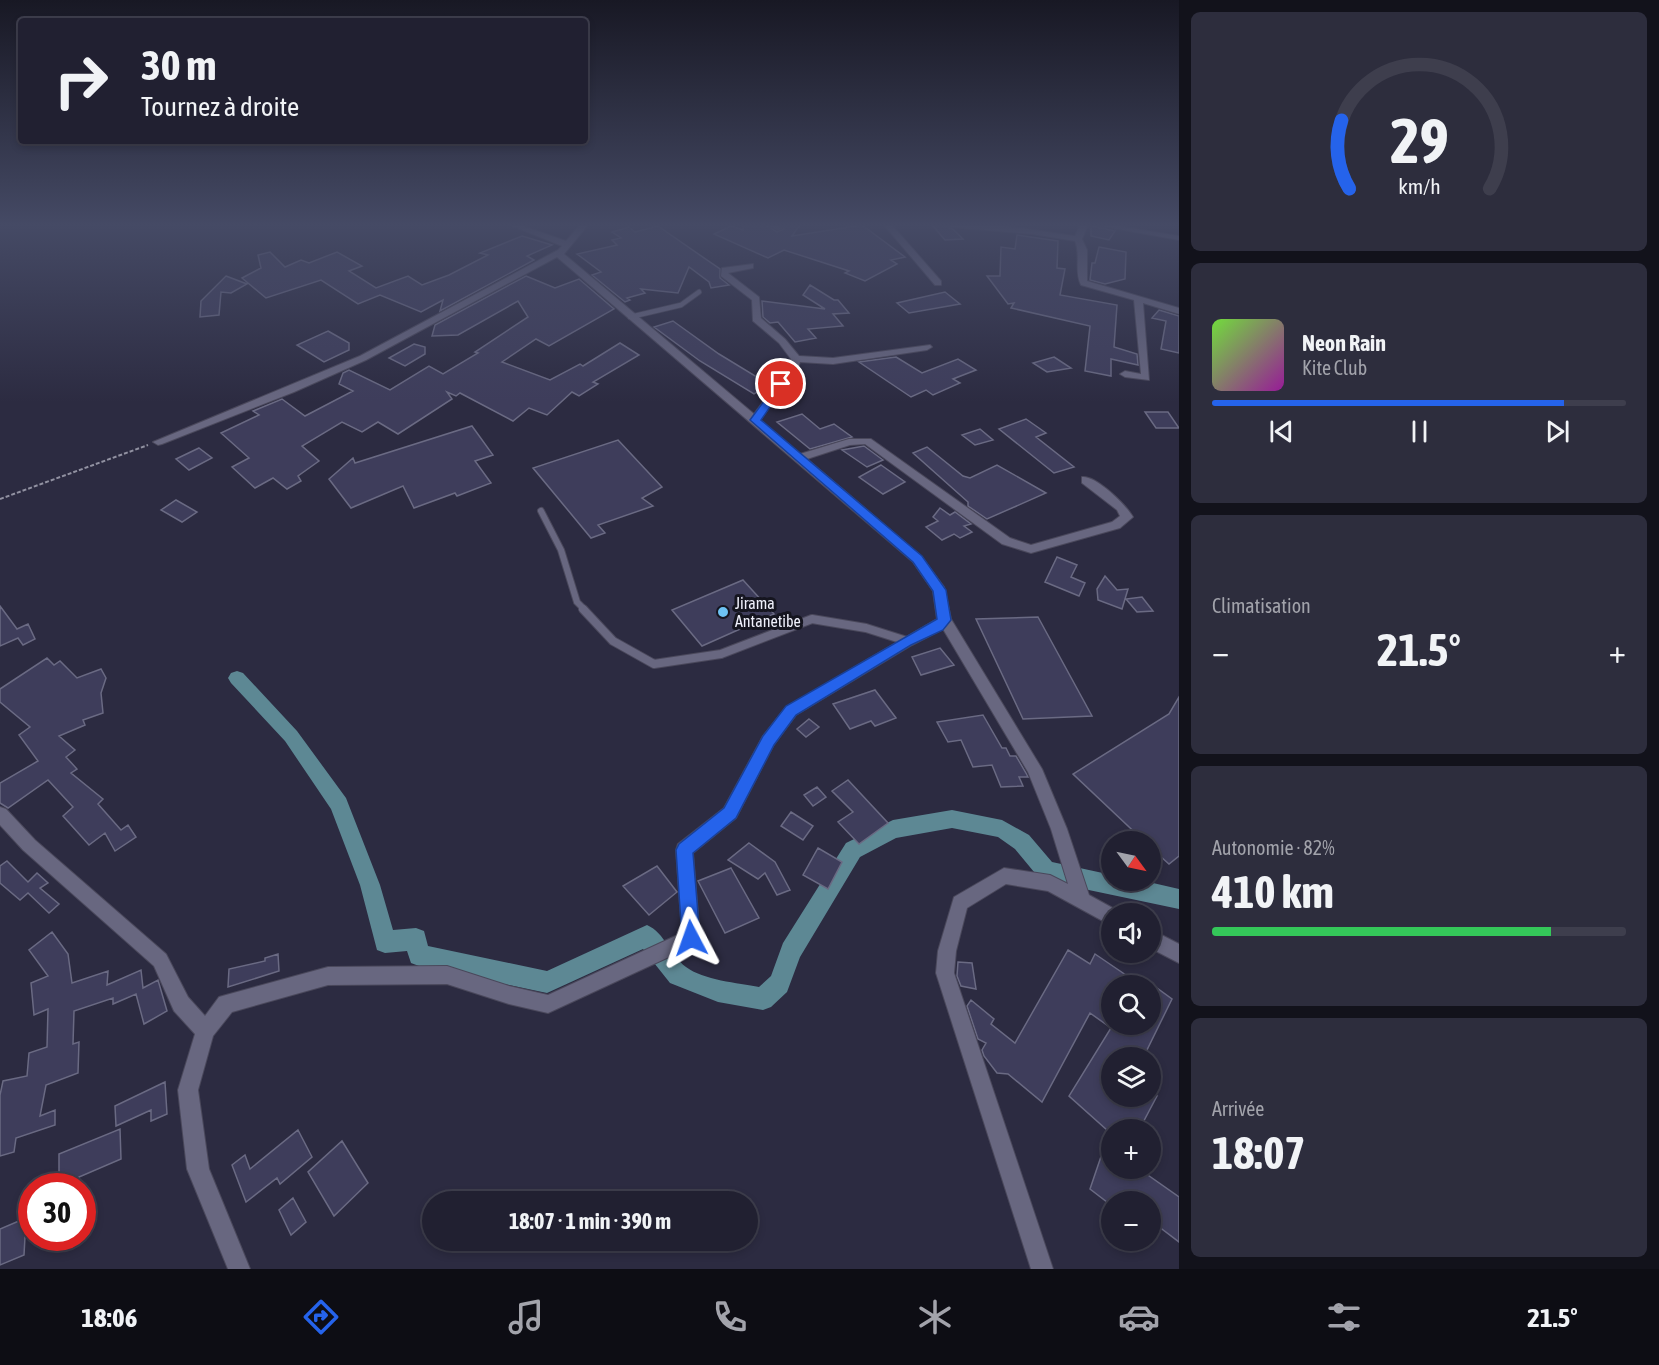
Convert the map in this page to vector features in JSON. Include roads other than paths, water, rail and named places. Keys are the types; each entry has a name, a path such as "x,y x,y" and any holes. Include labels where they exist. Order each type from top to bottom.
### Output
{"street":[{"path":"158,442 290,390 363,358 497,284"},
{"path":"595,284 630,317 801,457 928,570 939,590 944,620 1034,769 1059,829 1082,901"},
{"path":"737,284 756,299 756,319 782,341 796,359 795,366 755,420"},
{"path":"1088,284 1179,311"},
{"path":"1125,374 1146,378 1138,298"},
{"path":"796,359 833,361 927,347"},
{"path":"801,457 849,442 867,441 1006,541 1030,549 1116,525 1127,517 1122,508 1086,480"},
{"path":"239,1269 198,1169 188,1090 205,1031 226,1004 328,976 447,975 509,995 548,1004 691,938 684,850 730,813 768,741 791,711 907,641 916,639 944,620"},
{"path":"0,814 29,845 160,960 181,1004 205,1031"},
{"path":"1042,1269 945,973 947,951 960,903 1004,876 1050,883 1101,911"},
{"path":"1161,944 1179,954"}],"lane":[{"path":"630,317 681,305 699,292"},
{"path":"541,511 561,550 577,602 613,641 654,664 721,654 812,619 866,628 907,641"}],"waterway":[{"path":"237,678 291,736 339,804 370,885 385,942 416,939 419,955 547,982 647,936 678,975 718,991 763,999 779,984 791,951 853,850 893,829 952,819 1002,829 1022,842 1046,871 1179,899"}],"place":[{"name":"Jirama Antanetibe","path":"723,612"}]}
